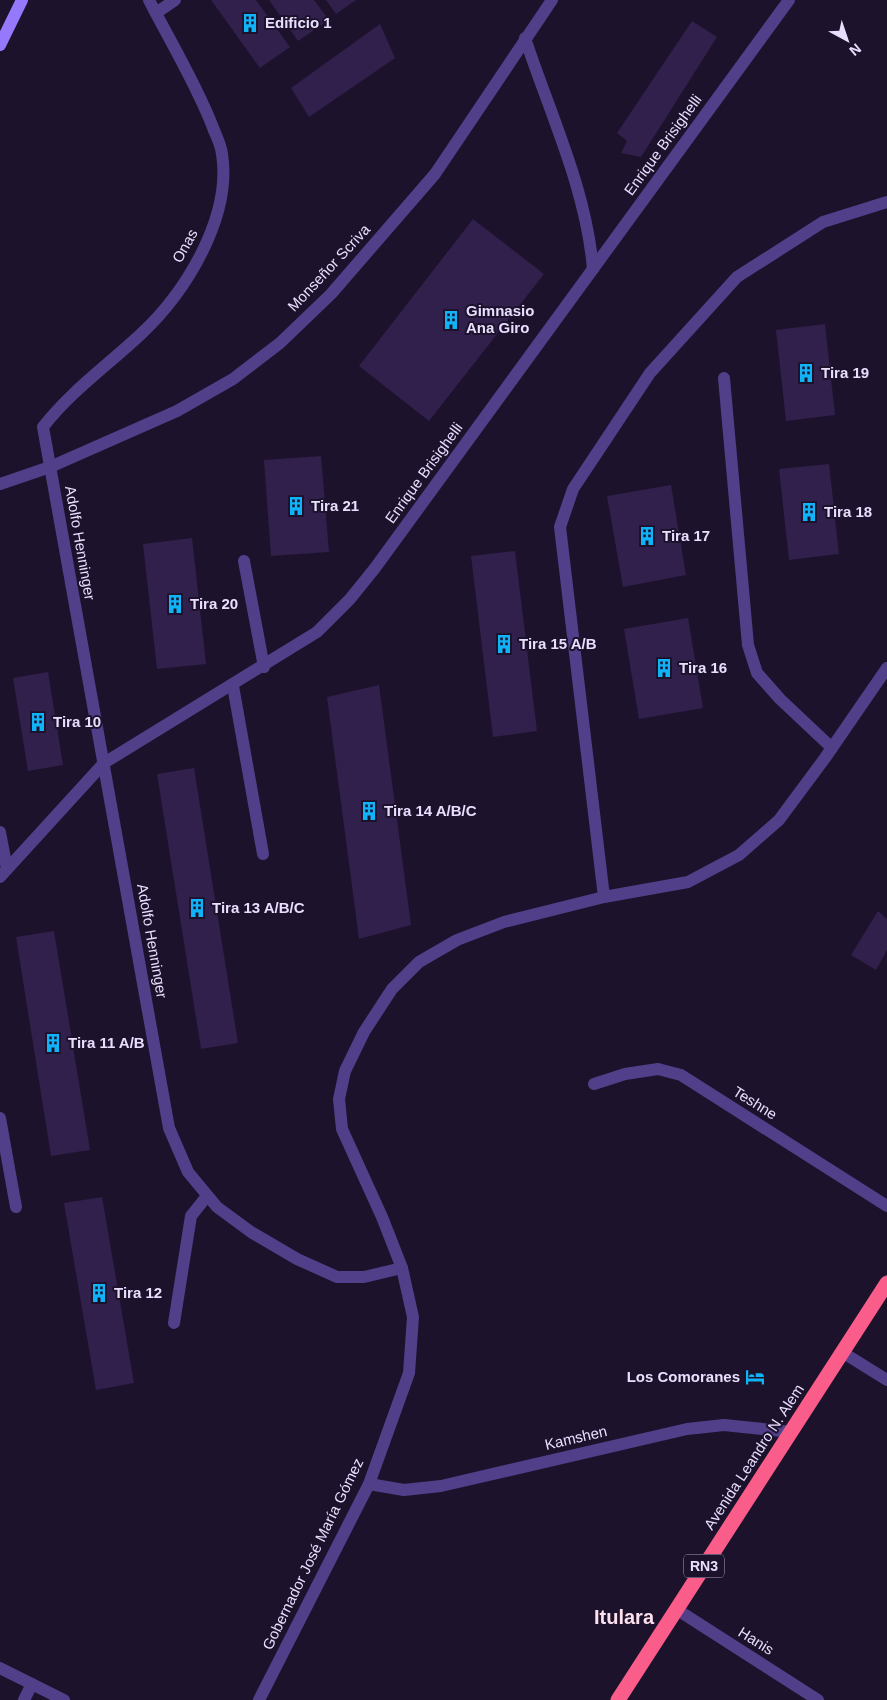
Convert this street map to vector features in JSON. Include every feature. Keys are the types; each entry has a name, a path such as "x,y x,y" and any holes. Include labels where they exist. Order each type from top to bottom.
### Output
{"highway":[{"name":"Avenida Leandro N. Alem","path":"618,1700 887,1283"}],"main road":[{"path":"0,45 22,0"}],"street":[{"name":"Onas","path":"50,466 43,427 60,405 143,332 178,291 209,239 222,198 222,153 204,104 149,0"},
{"path":"156,13 175,0"},
{"name":"Monseñor Scriva","path":"0,484 50,466 177,411 233,379 280,344 331,294 434,174 552,0"},
{"name":"Enrique Brisighelli","path":"3,873 104,763 233,686 317,632 350,599 789,0"},
{"path":"525,38 568,156 582,202 591,245 593,268"},
{"path":"604,897 560,527 573,489 650,373 737,277 824,222 887,202"},
{"path":"724,378 748,645 757,673 832,748"},
{"name":"Adolfo Henninger","path":"50,466 169,1128 188,1172 216,1207 251,1232 297,1259 337,1277 364,1277 402,1268"},
{"path":"244,561 264,666"},
{"name":"Gobernador José María Gómez","path":"259,1700 369,1484 410,1373 413,1317 402,1268 382,1217 342,1130 339,1099 345,1071 364,1032 392,990 419,962 456,940 504,922 604,897 688,882 739,855 779,820 832,748 887,668"},
{"path":"233,686 263,854"},
{"path":"0,832 3,873"},
{"name":"Teshne","path":"594,1084 625,1074 658,1069 681,1075 887,1206"},
{"path":"0,1118 16,1207"},
{"path":"174,1323 191,1216 208,1196"},
{"path":"842,1352 887,1380"},
{"name":"Kamshen","path":"369,1484 404,1490 441,1486 687,1429 724,1425 792,1432"},
{"name":"Hanis","path":"676,1609 818,1700"},
{"path":"0,1668 64,1700"},
{"path":"24,1700 32,1684"}],"building":[{"name":"Edificio 1","path":"211,0 256,0 290,47 260,68"},
{"path":"269,0 314,0 329,20 298,41"},
{"path":"326,0 356,0 336,14"},
{"path":"692,21 717,37 641,157 621,153 627,141 617,133"},
{"path":"380,24 395,58 309,117 291,88"},
{"name":"Gimnasio Ana Giro","path":"473,219 544,274 429,421 359,366"},
{"name":"Tira 19","path":"825,324 835,415 786,421 776,330"},
{"name":"Tira 21","path":"321,456 329,552 271,556 264,460"},
{"name":"Tira 18","path":"829,464 839,554 789,560 779,469"},
{"name":"Tira 17","path":"671,485 686,575 623,587 607,496"},
{"name":"Tira 20","path":"192,538 206,664 157,669 143,544"},
{"name":"Tira 15 A/B","path":"515,551 537,731 493,737 471,556"},
{"name":"Tira 16","path":"688,618 703,708 639,719 624,629"},
{"name":"Tira 10","path":"48,672 63,765 28,771 13,678"},
{"name":"Tira 14 A/B/C","path":"379,685 411,925 359,939 327,697"},
{"name":"Tira 13 A/B/C","path":"194,768 238,1043 201,1049 157,774"},
{"path":"878,911 887,919 887,950 876,970 851,955"},
{"name":"Tira 11 A/B","path":"54,931 90,1150 51,1156 16,937"},
{"name":"Tira 12","path":"102,1197 134,1383 96,1390 64,1203"}],"place":[{"name":"Edificio 1","path":"250,23"},
{"name":"Gimnasio Ana Giro","path":"451,320"},
{"name":"Tira 19","path":"806,373"},
{"name":"Tira 21","path":"296,506"},
{"name":"Tira 18","path":"809,512"},
{"name":"Tira 17","path":"647,536"},
{"name":"Tira 20","path":"175,604"},
{"name":"Tira 15 A/B","path":"504,644"},
{"name":"Tira 16","path":"664,668"},
{"name":"Tira 10","path":"38,722"},
{"name":"Tira 14 A/B/C","path":"369,811"},
{"name":"Tira 13 A/B/C","path":"197,908"},
{"name":"Tira 11 A/B","path":"53,1043"},
{"name":"Tira 12","path":"99,1293"},
{"name":"Los Comoranes","path":"755,1377"}],"district":[{"name":"Itulara","path":"624,1617"}]}
